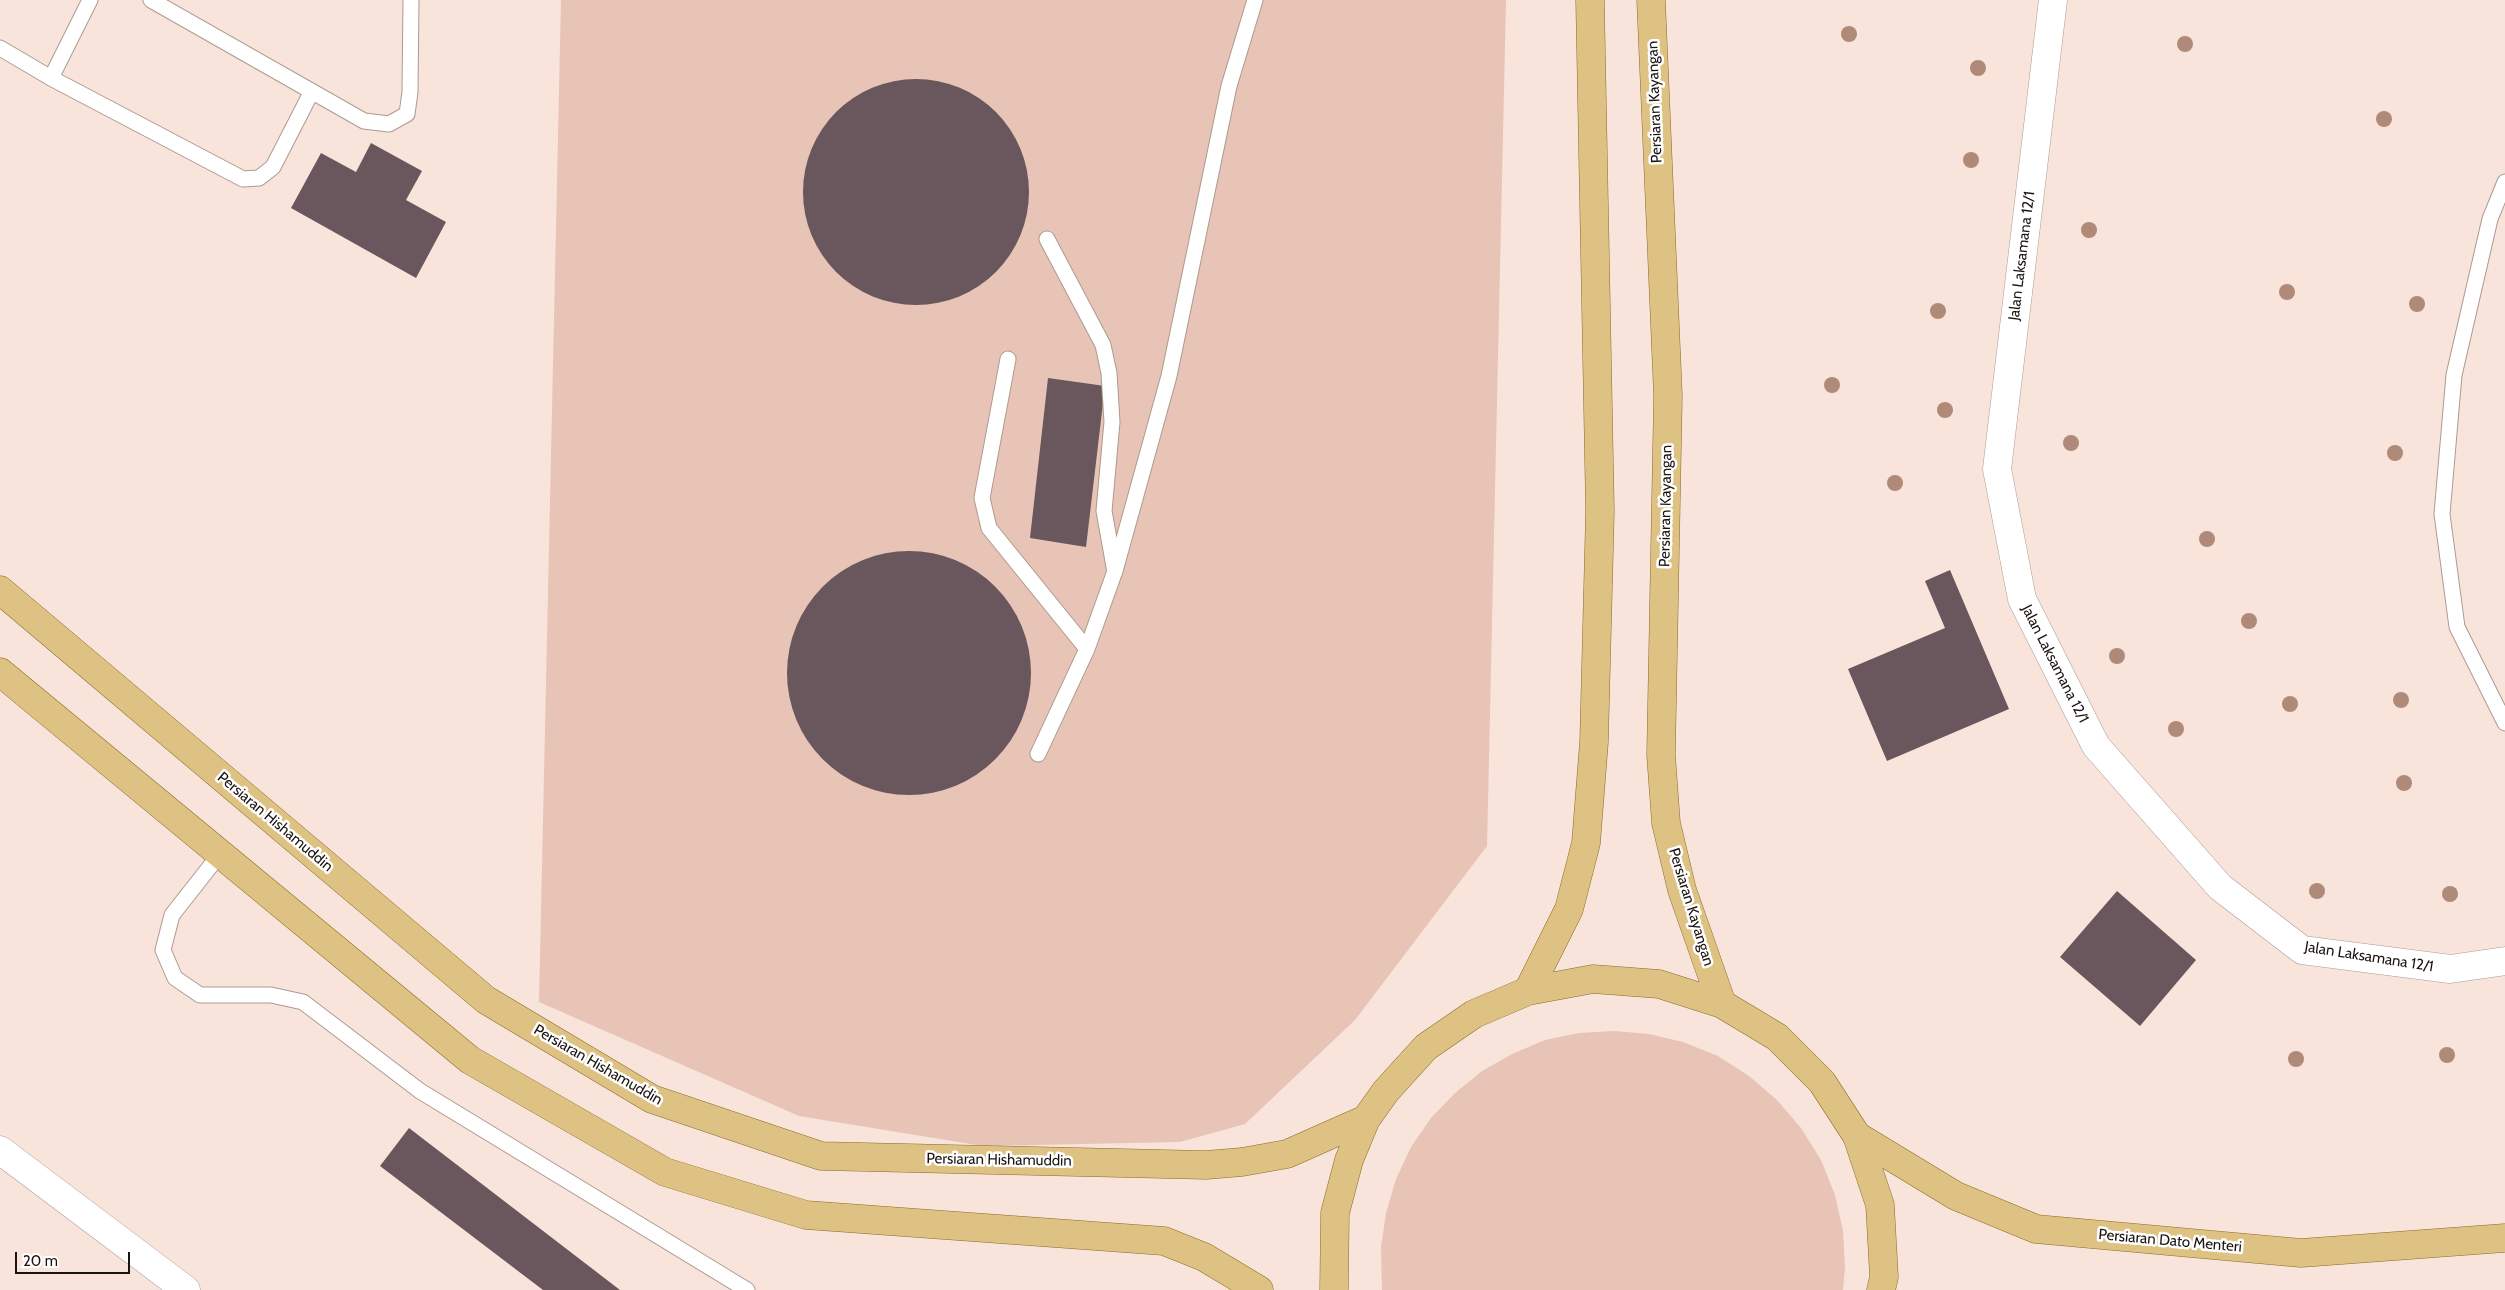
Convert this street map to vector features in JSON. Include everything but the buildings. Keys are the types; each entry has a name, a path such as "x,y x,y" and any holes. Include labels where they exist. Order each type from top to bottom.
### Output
{"main road":[{"path":"1528,991 1569,909 1586,843 1594,742 1600,512 1590,0"},
{"name":"Persiaran Kayangan","path":"1651,0 1668,396 1661,765 1666,823 1682,890 1722,1004"},
{"name":"Persiaran Hishamuddin","path":"0,590 486,1000 652,1099 821,1156 1206,1165 1242,1162 1287,1154 1366,1119"},
{"path":"0,672 470,1060 666,1172 806,1215 1164,1241 1204,1258 1259,1290"},
{"path":"1334,1290 1335,1213 1349,1160 1366,1119 1386,1090 1426,1048 1474,1014 1528,991 1593,979 1659,984 1722,1004 1777,1037 1822,1082 1857,1136 1880,1205 1884,1277 1881,1290"},
{"name":"Persiaran Dato Menteri","path":"1857,1136 1956,1196 2036,1229 2301,1253 2505,1238"}],"street":[{"name":"Jalan Laksamana 12/1","path":"2053,0 1997,470 2022,599 2096,746 2220,887 2302,950 2450,969 2505,961"},
{"path":"0,1150 186,1290"}],"lane":[{"path":"51,78 90,0"},
{"path":"151,0 311,93 364,121 389,124 407,114 410,92 411,0"},
{"path":"1038,754 1088,649 1115,571 1169,376 1229,86 1255,0"},
{"path":"0,48 51,78 243,179 259,178 273,167 311,93"},
{"path":"2505,182 2490,219 2454,375 2442,514 2457,627 2505,723"},
{"path":"1047,239 1103,345 1109,373 1112,422 1104,512 1115,571"},
{"path":"1008,359 982,498 989,528 1088,649"},
{"path":"220,854 172,915 163,950 175,978 200,994 272,995 303,1002 420,1090 747,1290"}],"shaded area":[{"path":"561,0 1506,0 1487,846 1355,1020 1245,1124 1180,1142 983,1146 799,1116 539,1002"},
{"path":"1614,1031 1649,1034 1683,1042 1718,1056 1749,1076 1777,1100 1801,1128 1821,1160 1835,1195 1843,1231 1845,1268 1843,1290 1382,1290 1381,1247 1386,1213 1396,1179 1411,1147 1431,1118 1455,1093 1482,1071 1512,1054 1545,1040 1579,1033"}]}
